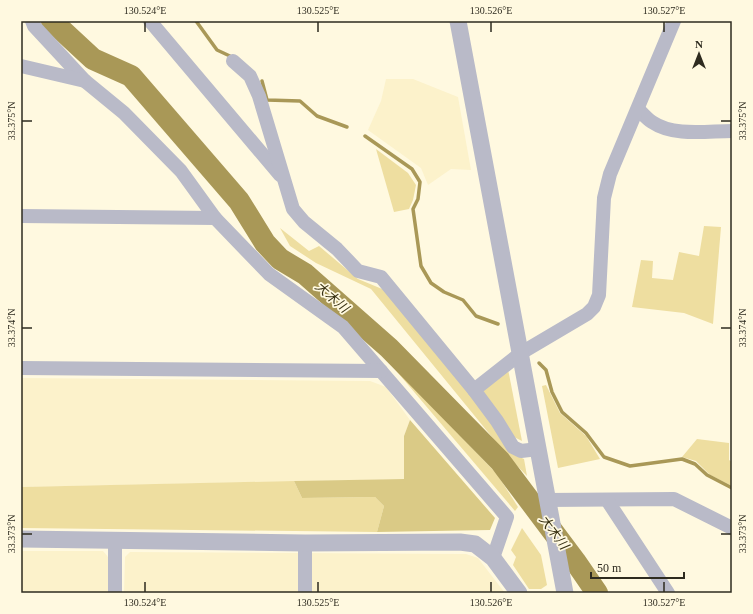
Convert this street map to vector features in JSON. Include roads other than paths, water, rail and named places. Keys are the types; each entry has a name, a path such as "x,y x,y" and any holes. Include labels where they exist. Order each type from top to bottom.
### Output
{"street":[{"path":"32,21 85,81 124,113 181,171 215,218 269,274 343,327 508,517 493,558"},
{"path":"150,21 283,178"},
{"path":"458,21 565,593"},
{"path":"474,390 521,353 587,314 594,307 600,289 604,198 610,174 674,21"},
{"path":"233,61 250,76 259,96 293,208 304,222 337,249 358,271 381,277 474,390 497,421 512,447 521,451 538,449"},
{"path":"21,66 85,81"},
{"path":"638,109 651,122 665,129 679,131 732,131"},
{"path":"21,216 215,218"},
{"path":"21,368 381,371"},
{"path":"547,500 674,499 732,528"},
{"path":"607,500 668,593"},
{"path":"21,538 305,543 460,542 476,544 493,558 519,593"},
{"path":"115,539 115,593"},
{"path":"305,543 305,593"}],"waterway":[{"name":"大木川","path":"52,21 93,59 131,76 239,201 265,243 280,259 305,274 389,348 500,461 575,561 597,593"},
{"path":"196,21 217,50 232,57"},
{"path":"262,81 267,100 300,101 317,116 347,127"},
{"path":"365,136 412,169 420,182 418,199 413,209 421,266 431,283 444,292 463,300 476,316 498,324"},
{"path":"539,363 546,370 552,392 562,412 586,433 604,457 630,466 682,459 695,464 707,475 732,488"}]}
